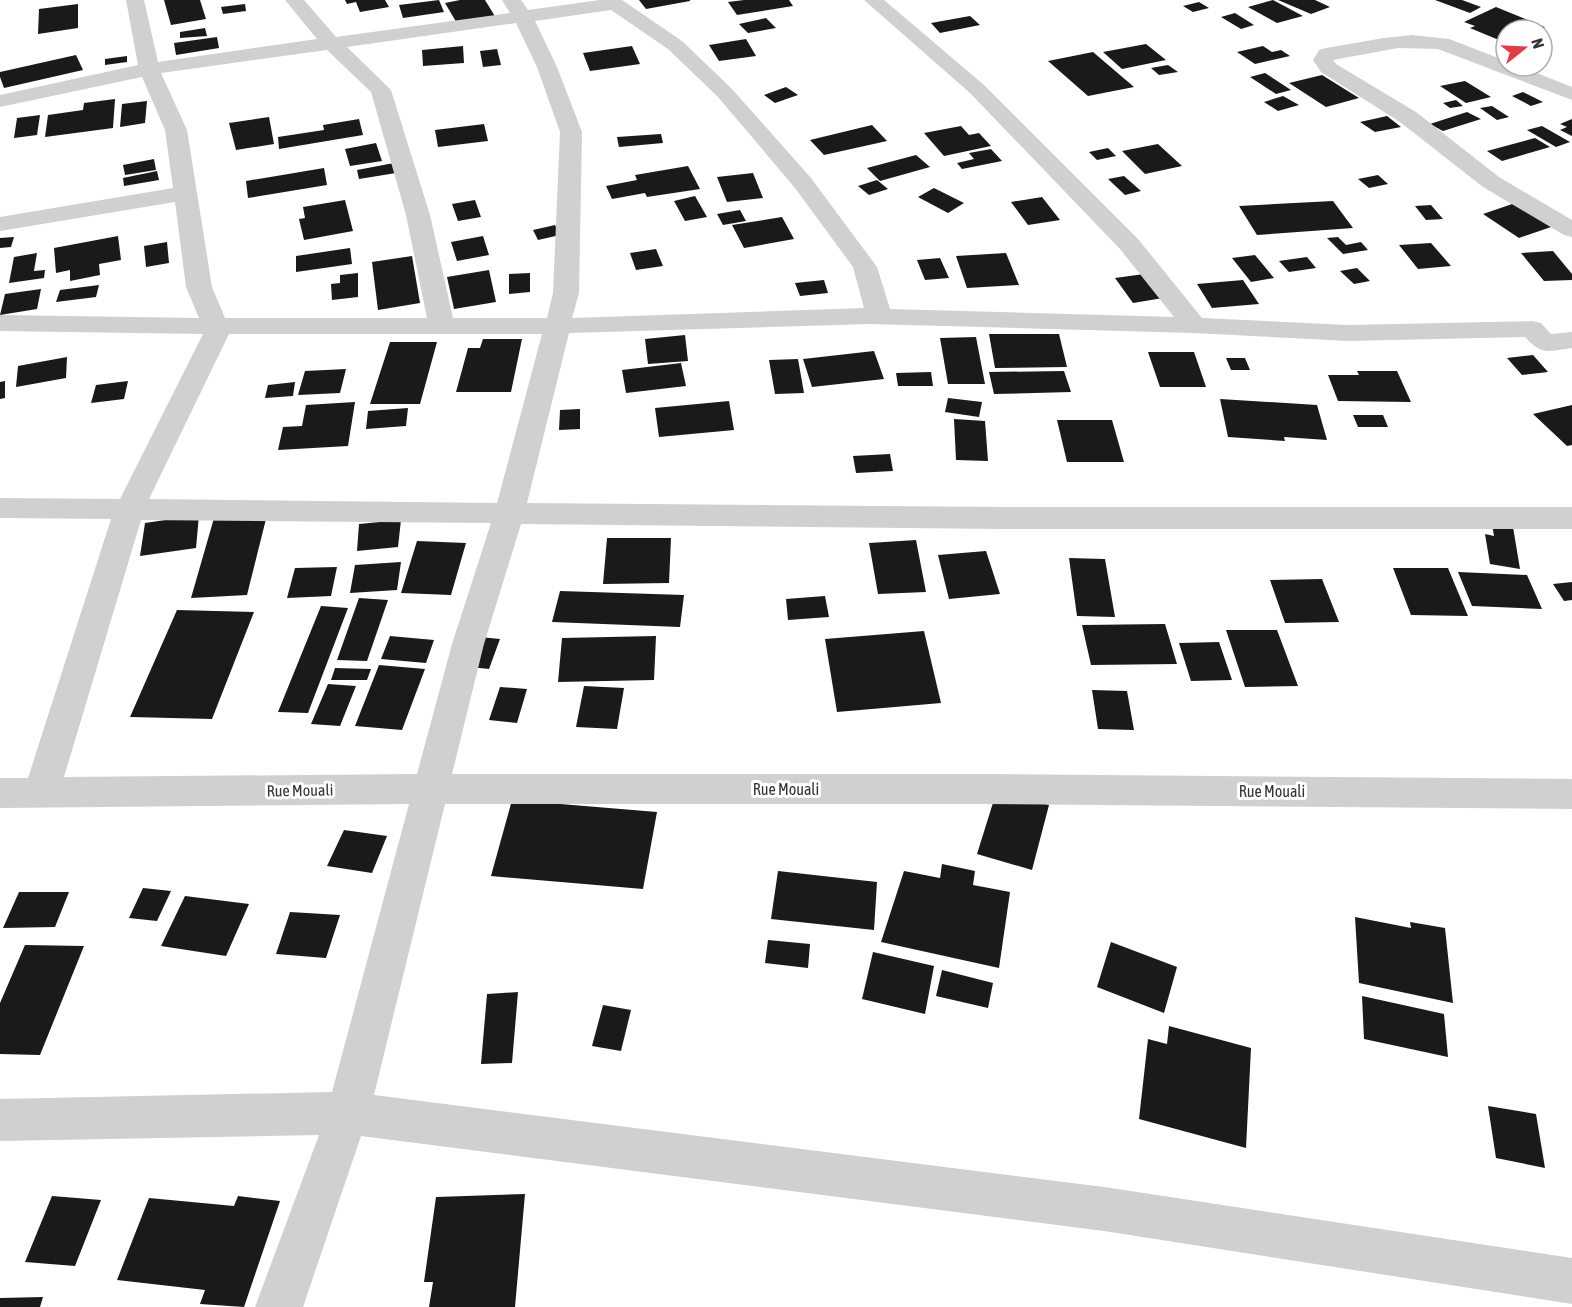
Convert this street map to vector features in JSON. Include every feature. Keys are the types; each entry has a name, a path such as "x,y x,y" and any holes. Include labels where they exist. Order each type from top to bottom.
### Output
{"street":[{"path":"41,793 130,508 217,331 199,287 176,130 149,69 135,0"},
{"path":"294,0 332,44 381,90 418,215 442,326"},
{"path":"873,0 977,89 1129,244 1194,325"},
{"path":"0,101 149,69 332,44 517,9 611,2 675,45 717,85 803,183 865,267 879,316"},
{"path":"279,1307 348,1113 468,644 509,513 566,294 571,132 547,68 517,9"},
{"path":"1572,94 1442,43 1424,40 1405,40 1326,54 1323,60 1329,68 1408,117 1491,182 1572,230"},
{"path":"0,224 186,193"},
{"path":"0,323 215,326 558,326 879,316 1194,325 1348,333 1532,329 1545,343"},
{"path":"1545,343 1572,331"},
{"path":"1545,343 1572,340"},
{"path":"0,508 989,518 1572,518"},
{"name":"Rue Mouali","path":"0,793 431,788 1380,791 1572,794"},
{"path":"0,1120 348,1113 1104,1209 1572,1281"}],"building":[{"path":"164,0 200,0 206,19 171,25"},
{"path":"345,0 385,0 389,7 360,12 356,2 347,4"},
{"path":"439,0 444,12 403,18 399,5"},
{"path":"460,0 485,0 496,18 458,25 445,3"},
{"path":"639,0 690,0 690,1 646,9"},
{"path":"789,0 793,6 737,15 728,2"},
{"path":"1273,0 1303,16 1277,23 1248,7"},
{"path":"1278,0 1315,0 1330,7 1311,14"},
{"path":"1435,0 1462,0 1481,7 1470,13"},
{"path":"1199,2 1209,8 1193,12 1183,6"},
{"path":"78,4 78,28 38,34 39,9"},
{"path":"245,4 246,11 223,14 221,7"},
{"path":"1496,7 1523,18 1494,18 1494,38 1470,28 1475,26 1464,22"},
{"path":"1235,13 1254,25 1241,29 1221,17"},
{"path":"970,16 980,25 940,33 931,23"},
{"path":"766,18 776,28 748,33 739,24"},
{"path":"205,28 207,36 180,38 180,32"},
{"path":"217,37 219,48 176,55 174,43"},
{"path":"746,39 756,56 719,61 709,45"},
{"path":"1146,44 1166,60 1122,69 1103,52"},
{"path":"463,46 464,63 423,66 422,50"},
{"path":"632,46 640,64 590,71 583,53"},
{"path":"1263,46 1272,52 1281,50 1290,56 1255,64 1237,52"},
{"path":"497,49 501,65 483,67 480,51"},
{"path":"1093,52 1134,87 1088,96 1048,61"},
{"path":"76,55 83,70 4,88 0,72"},
{"path":"127,56 127,62 105,65 105,59"},
{"path":"1168,65 1178,72 1159,75 1151,68"},
{"path":"1265,73 1291,90 1276,94 1250,77"},
{"path":"1322,75 1359,98 1326,107 1289,83"},
{"path":"1465,81 1491,97 1466,103 1440,86"},
{"path":"786,87 798,95 775,103 764,95"},
{"path":"1523,92 1543,102 1531,106 1512,96"},
{"path":"1283,96 1299,105 1278,111 1264,102"},
{"path":"115,99 113,128 45,137 48,115 83,110 84,103"},
{"path":"1456,100 1463,106 1450,108 1443,103"},
{"path":"147,101 145,123 120,127 122,104"},
{"path":"1492,106 1509,117 1497,120 1480,108"},
{"path":"1467,112 1481,119 1443,131 1430,124"},
{"path":"40,115 37,135 14,138 17,118"},
{"path":"1387,116 1401,127 1375,132 1360,122"},
{"path":"269,117 274,144 236,150 229,123"},
{"path":"359,119 363,135 279,149 278,137 324,130 323,125"},
{"path":"1572,119 1572,136 1560,130 1567,127 1560,124"},
{"path":"484,124 488,141 438,147 435,130"},
{"path":"872,125 887,141 824,155 810,140"},
{"path":"961,126 969,135 979,133 991,146 944,156 924,133"},
{"path":"1542,126 1570,142 1556,147 1527,130"},
{"path":"661,134 663,143 619,147 617,137"},
{"path":"1535,138 1550,147 1502,161 1487,151"},
{"path":"376,143 382,161 350,166 345,149"},
{"path":"1158,144 1182,166 1145,174 1122,151"},
{"path":"1108,148 1116,156 1097,160 1089,152"},
{"path":"991,149 1002,161 962,169 957,163 974,159 969,153"},
{"path":"916,155 930,167 880,181 867,168"},
{"path":"154,159 156,170 125,175 123,165"},
{"path":"394,163 396,173 359,179 357,170"},
{"path":"688,166 700,189 647,197 645,193 612,199 606,186 637,180 635,175"},
{"path":"324,168 327,185 248,198 246,181"},
{"path":"157,171 159,180 124,186 123,178"},
{"path":"753,173 763,198 727,202 717,177"},
{"path":"1378,175 1388,184 1369,188 1358,179"},
{"path":"1124,176 1141,191 1125,195 1108,179"},
{"path":"877,180 888,189 869,195 858,186"},
{"path":"934,188 964,203 948,213 918,197"},
{"path":"695,196 707,217 685,221 674,201"},
{"path":"1042,197 1060,220 1028,225 1011,202"},
{"path":"345,200 353,231 304,240 299,219 305,218 303,207"},
{"path":"475,200 481,217 458,221 452,204"},
{"path":"1333,201 1353,228 1257,235 1239,206"},
{"path":"1518,202 1560,224 1519,238 1483,214"},
{"path":"1431,205 1443,219 1426,220 1415,206"},
{"path":"740,210 746,221 723,225 717,214"},
{"path":"782,217 794,239 744,248 732,225"},
{"path":"555,225 560,235 538,240 533,230"},
{"path":"118,236 121,260 99,264 100,275 70,281 70,270 56,273 54,248"},
{"path":"483,236 489,255 457,261 451,242"},
{"path":"14,237 11,247 0,248 0,238"},
{"path":"1338,237 1346,245 1361,242 1368,250 1343,254 1327,238"},
{"path":"167,242 169,263 146,267 144,246"},
{"path":"1431,243 1451,266 1418,269 1399,245"},
{"path":"350,248 352,264 296,272 296,256"},
{"path":"656,249 663,266 636,270 630,253"},
{"path":"1553,251 1572,274 1572,280 1544,281 1521,253"},
{"path":"37,253 34,271 45,270 44,278 9,283 14,257"},
{"path":"1006,253 1019,285 967,288 956,256"},
{"path":"1255,255 1274,278 1251,282 1232,258"},
{"path":"412,256 420,303 378,310 372,262"},
{"path":"1307,257 1316,268 1289,272 1279,261"},
{"path":"940,258 949,278 925,280 917,260"},
{"path":"1357,268 1370,281 1354,284 1340,271"},
{"path":"489,270 496,302 454,309 447,277"},
{"path":"358,273 358,297 332,300 331,284 340,283 340,275"},
{"path":"530,273 530,292 509,294 509,274"},
{"path":"1144,274 1163,298 1133,303 1115,278"},
{"path":"824,280 828,293 800,296 795,283"},
{"path":"1243,280 1259,304 1212,308 1197,284"},
{"path":"99,285 96,297 56,302 60,290"},
{"path":"41,289 37,309 0,315 5,294"},
{"path":"989,334 1059,334 1067,367 995,368"},
{"path":"685,335 688,361 648,364 645,339"},
{"path":"976,337 985,384 948,384 940,338"},
{"path":"483,339 522,339 511,392 456,392 468,348 480,348"},
{"path":"390,342 437,342 420,404 370,404"},
{"path":"874,351 884,379 812,387 803,359"},
{"path":"1148,352 1194,352 1206,387 1160,387"},
{"path":"1533,355 1548,372 1522,375 1507,358"},
{"path":"67,357 66,378 16,387 18,366"},
{"path":"1226,358 1245,358 1250,370 1231,370"},
{"path":"798,359 804,393 775,394 769,360"},
{"path":"681,363 686,386 626,393 622,370"},
{"path":"346,369 340,393 298,395 305,371"},
{"path":"1064,371 1071,392 994,394 989,372"},
{"path":"1357,371 1397,371 1411,402 1338,401 1328,375 1359,375"},
{"path":"931,372 933,386 898,386 896,373"},
{"path":"5,381 5,398 0,399 0,382"},
{"path":"128,381 124,399 91,403 96,385"},
{"path":"295,382 293,396 265,398 268,385"},
{"path":"948,398 982,402 979,417 945,412"},
{"path":"1220,399 1317,405 1327,440 1284,437 1285,441 1228,437"},
{"path":"729,401 734,430 659,437 655,408"},
{"path":"355,402 348,446 278,450 283,427 302,426 306,405"},
{"path":"1572,405 1572,445 1567,446 1533,414"},
{"path":"408,408 406,426 366,429 368,411"},
{"path":"580,409 580,429 559,430 560,410"},
{"path":"1353,415 1383,415 1388,427 1358,427"},
{"path":"954,419 985,421 988,461 956,460"},
{"path":"1057,420 1112,420 1124,462 1067,462"},
{"path":"890,454 893,471 856,473 853,456"},
{"path":"199,515 196,548 140,556 145,523"},
{"path":"267,515 247,595 191,598 214,518"},
{"path":"1491,518 1512,521 1520,569 1490,564 1485,534 1494,536"},
{"path":"401,520 398,547 357,551 359,524"},
{"path":"607,538 671,538 669,583 603,584"},
{"path":"916,540 926,592 878,594 869,543"},
{"path":"417,541 466,543 451,595 401,593"},
{"path":"986,551 1000,594 949,599 938,555"},
{"path":"1069,558 1105,559 1115,617 1077,616"},
{"path":"401,562 397,590 350,593 355,565"},
{"path":"337,567 331,596 287,598 295,568"},
{"path":"1393,568 1448,568 1468,616 1411,615"},
{"path":"1458,572 1527,575 1542,609 1472,606"},
{"path":"1322,579 1339,622 1285,623 1270,580"},
{"path":"1572,582 1572,600 1564,601 1553,584"},
{"path":"560,591 684,595 680,627 552,622"},
{"path":"825,596 829,617 788,620 786,599"},
{"path":"359,598 388,600 367,661 337,660"},
{"path":"321,606 348,608 308,713 278,712"},
{"path":"177,610 254,612 212,719 130,717"},
{"path":"1165,624 1177,664 1091,665 1082,625"},
{"path":"1226,630 1277,630 1298,686 1245,687"},
{"path":"924,631 941,703 837,712 825,639"},
{"path":"390,636 434,640 426,663 381,659"},
{"path":"656,636 654,680 558,682 562,638"},
{"path":"480,637 500,639 489,669 470,667"},
{"path":"1219,642 1232,680 1191,681 1179,643"},
{"path":"379,665 425,669 402,730 355,726"},
{"path":"335,668 371,669 367,680 331,680"},
{"path":"328,684 356,686 340,726 311,724"},
{"path":"584,686 624,688 617,729 576,727"},
{"path":"500,687 527,689 517,723 489,720"},
{"path":"1092,690 1127,691 1134,730 1098,729"},
{"path":"997,790 1049,805 1032,870 977,854"},
{"path":"512,800 657,812 643,889 491,876"},
{"path":"344,830 387,836 372,873 327,866"},
{"path":"942,864 975,871 973,885 1010,892 999,968 881,942 904,871 940,878"},
{"path":"778,871 877,882 874,930 771,919"},
{"path":"143,888 171,891 157,921 129,918"},
{"path":"19,892 69,892 55,927 3,928"},
{"path":"185,896 249,904 226,956 161,946"},
{"path":"290,912 340,915 326,958 276,954"},
{"path":"1355,917 1411,928 1410,922 1445,928 1453,1003 1359,983"},
{"path":"768,940 810,944 808,968 765,963"},
{"path":"1111,942 1177,967 1164,1013 1097,987"},
{"path":"25,945 84,946 40,1055 0,1054 0,1003"},
{"path":"873,952 934,966 925,1014 862,999"},
{"path":"942,970 993,983 988,1008 936,996"},
{"path":"518,992 512,1063 481,1064 487,994"},
{"path":"1362,996 1444,1014 1448,1057 1364,1039"},
{"path":"603,1005 631,1010 621,1051 592,1046"},
{"path":"1169,1026 1251,1048 1246,1148 1139,1119 1148,1039 1167,1044"},
{"path":"1488,1106 1536,1114 1545,1168 1496,1158"},
{"path":"525,1194 515,1307 429,1307 433,1282 424,1282 436,1197"},
{"path":"52,1196 101,1200 75,1266 25,1262"},
{"path":"238,1196 280,1201 244,1307 200,1304 205,1290 117,1280 149,1198 234,1206"},
{"path":"43,1297 40,1307 0,1307 0,1298"}]}
